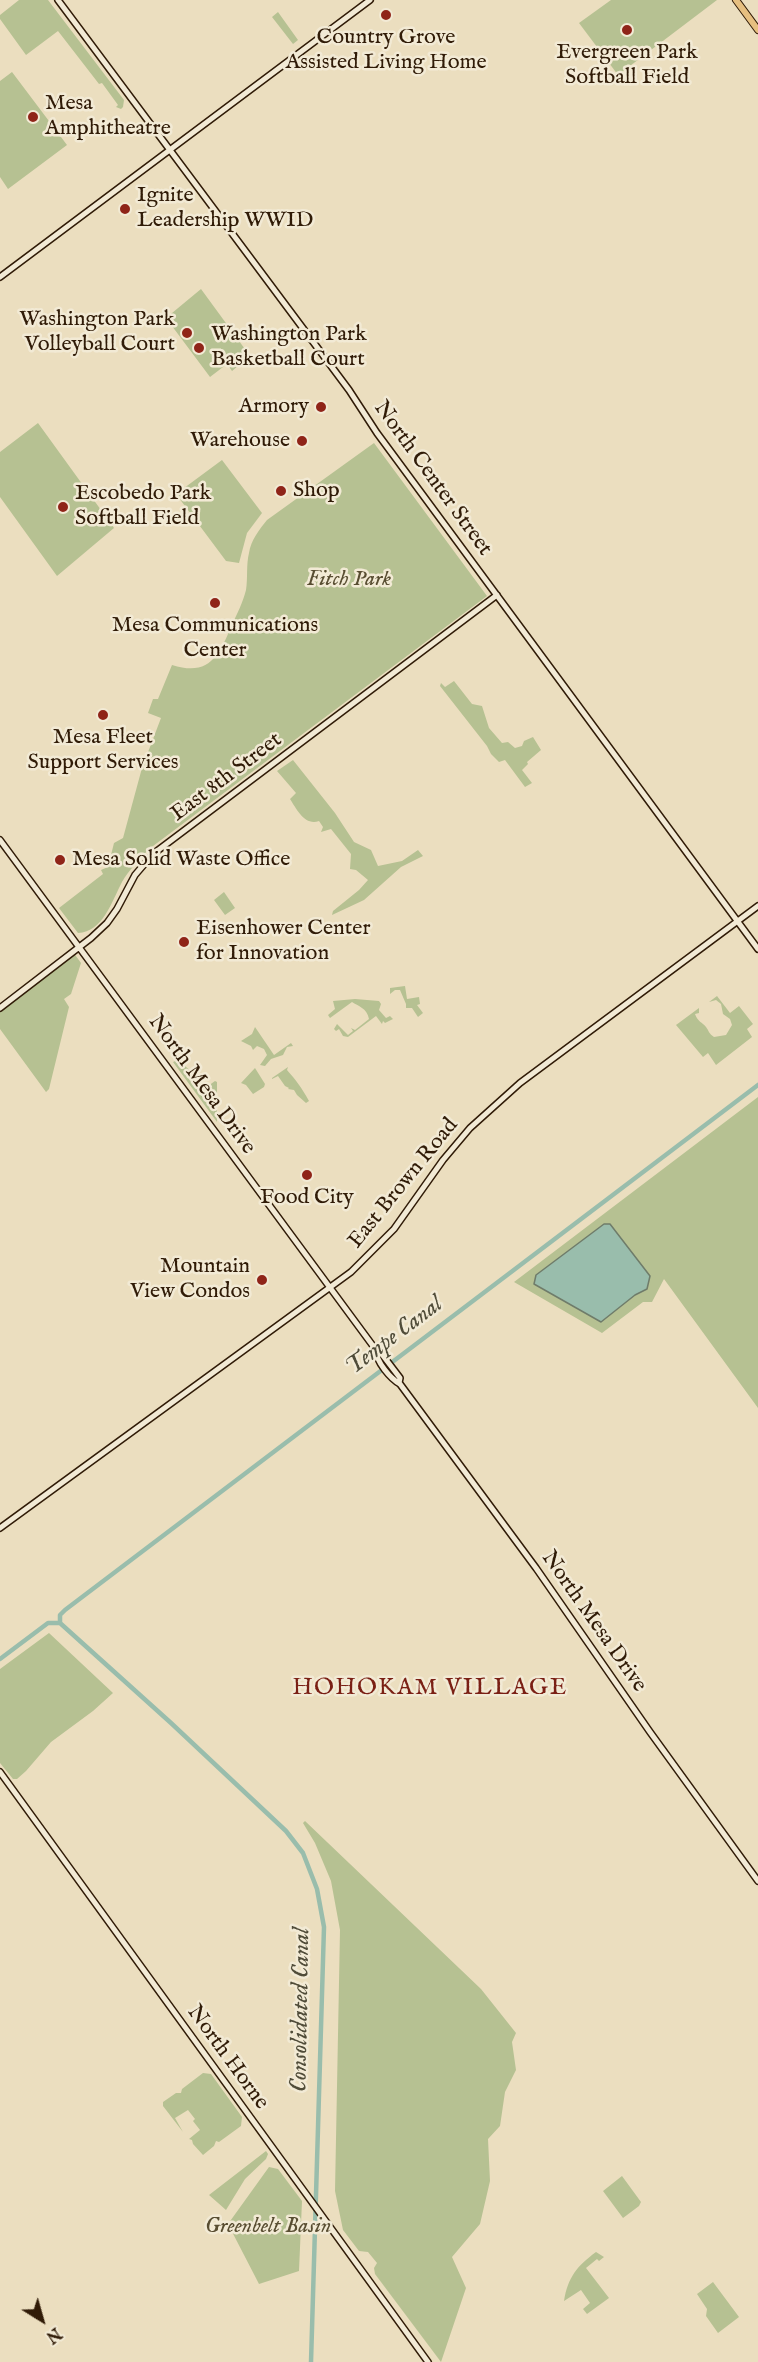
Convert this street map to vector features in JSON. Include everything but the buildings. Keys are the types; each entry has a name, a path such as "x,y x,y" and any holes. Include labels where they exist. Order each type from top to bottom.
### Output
{"main road":[{"name":"North Center Street","path":"58,0 171,149 758,949"},
{"path":"0,277 370,0"},
{"path":"736,0 758,30"},
{"name":"East 8th Street","path":"0,1008 80,947 107,923 135,875 153,854 497,595"},
{"name":"North Mesa Drive","path":"0,840 376,1350 381,1353 384,1362 400,1378 399,1383 536,1568 650,1732 758,1881"},
{"name":"East Brown Road","path":"1,1529 330,1288 363,1261 394,1229 443,1160 485,1113 520,1083 758,906"},
{"name":"North Horne","path":"0,1772 428,2362"}],"green space":[{"path":"19,0 48,0 124,100 121,109 116,107 118,105 102,83 99,84 58,31 26,55 0,19 0,15"},
{"path":"611,0 717,0 618,75 579,23"},
{"path":"278,12 298,40 293,44 272,17"},
{"path":"12,72 67,145 8,189 0,177 0,81"},
{"path":"201,289 250,356 232,371 227,364 210,377 166,318"},
{"path":"38,423 114,528 57,576 0,497 0,452"},
{"name":"Fitch Park","path":"374,443 487,596 149,849 122,882 106,914 94,927 78,933 59,908 103,874 101,870 108,867 114,843 123,838 142,768 161,718 148,713 153,699 158,699 172,665 196,668 204,666 217,654 245,594 248,558 252,544 258,531 267,520"},
{"path":"222,460 262,513 247,533 239,563 226,561 176,494"},
{"path":"454,681 472,704 482,706 489,728 502,743 508,742 515,748 522,746 524,741 533,737 541,750 527,762 528,764 522,770 532,783 525,787 505,760 499,762 491,754 440,686 441,683 445,687"},
{"path":"293,760 335,813 354,842 371,850 378,866 402,861 418,850 423,856 401,867 364,900 332,915 333,911 368,880 356,870 350,869 351,854 331,829 321,832 323,827 319,821 306,819 290,799 296,793 277,771"},
{"path":"224,892 235,908 225,915 214,900"},
{"path":"73,952 81,963 71,994 64,999 69,1007 49,1089 46,1092 0,1029 0,1008"},
{"path":"405,986 407,999 419,997 420,1004 417,1005 423,1013 418,1017 412,1008 406,1008 400,990 395,990 390,994 390,988"},
{"path":"717,996 730,1013 739,1006 753,1024 747,1029 752,1037 716,1065 708,1053 703,1057 676,1025 699,1008 699,1013 695,1014 696,1017 711,1035 714,1037 726,1035 732,1025 730,1019 723,1014 721,1004 716,1000 709,1002"},
{"path":"355,999 379,1001 381,1004 379,1010 386,1018 390,1016 393,1019 385,1023 383,1021 382,1024 376,1016 348,1037 343,1036 339,1029 336,1031 334,1029 337,1024 348,1035 353,1031 351,1028 355,1030 369,1019 366,1012 352,1002 330,1018 328,1015 335,1009 333,1001"},
{"path":"255,1027 274,1055 291,1043 293,1046 287,1047 283,1055 271,1059 265,1066 260,1065 267,1055 264,1049 257,1046 253,1050 251,1046 241,1041 252,1034"},
{"path":"178,1060 208,1086 217,1082 217,1122 173,1062"},
{"path":"288,1067 287,1070 309,1101 306,1103 294,1090 288,1089 278,1076 272,1079"},
{"path":"255,1068 265,1084 253,1094 246,1085 241,1083"},
{"path":"758,1097 758,1408 664,1279 652,1302 643,1302 602,1333 514,1282"},
{"path":"49,1633 113,1693 51,1742 26,1771 17,1779 13,1779 0,1763 0,1669"},
{"path":"305,1821 481,1989 516,2033 512,2042 516,2070 505,2092 500,2126 488,2139 490,2181 480,2224 452,2257 466,2288 441,2362 375,2274 374,2268 377,2263 368,2252 359,2251 343,2230 335,2191 340,1930 331,1881 315,1843 303,1823"},
{"path":"203,2073 211,2074 242,2117 241,2126 219,2142 216,2141 214,2146 203,2155 189,2139 200,2130 193,2121 195,2119 188,2110 175,2118 183,2132 163,2106 163,2102 176,2093 181,2093 182,2089"},
{"path":"266,2151 268,2154 266,2159 245,2179 226,2210 209,2195"},
{"name":"Greenbelt Basin","path":"269,2167 278,2169 302,2201 299,2271 259,2284 228,2224"},
{"path":"622,2176 641,2202 623,2218 603,2191"},
{"path":"596,2252 604,2257 599,2261 597,2259 586,2268 609,2298 587,2314 583,2309 590,2303 581,2290 564,2301 574,2273"},
{"path":"713,2282 739,2317 718,2333 706,2316 707,2309 697,2294"}],"shaded area":[{"path":"604,1224 610,1224 650,1276 647,1289 635,1295 601,1322 534,1284 536,1275"}],"waterway":[{"name":"Tempe Canal","path":"60,1623 60,1615 65,1610 758,1085"},
{"path":"0,1659 48,1623 60,1623"},
{"name":"Consolidated Canal","path":"60,1623 286,1831 303,1853 317,1889 324,1927 311,2362"}],"place":[{"name":"Country Grove Assisted Living Home","path":"386,15"},
{"name":"Evergreen Park Softball Field","path":"627,30"},
{"name":"Mesa Amphitheatre","path":"33,117"},
{"name":"Ignite Leadership WWID","path":"125,209"},
{"name":"Washington Park Volleyball Court","path":"187,333"},
{"name":"Washington Park Basketball Court","path":"199,348"},
{"name":"Armory","path":"321,407"},
{"name":"Warehouse","path":"302,441"},
{"name":"Shop","path":"281,491"},
{"name":"Escobedo Park Softball Field","path":"63,507"},
{"name":"Mesa Communications Center","path":"215,603"},
{"name":"Mesa Fleet Support Services","path":"103,715"},
{"name":"Mesa Solid Waste Office","path":"60,860"},
{"name":"Eisenhower Center for Innovation","path":"184,942"},
{"name":"Food City","path":"307,1175"},
{"name":"Mountain View Condos","path":"262,1280"}],"district":[{"name":"HOHOKAM VILLAGE","path":"430,1689"}]}
